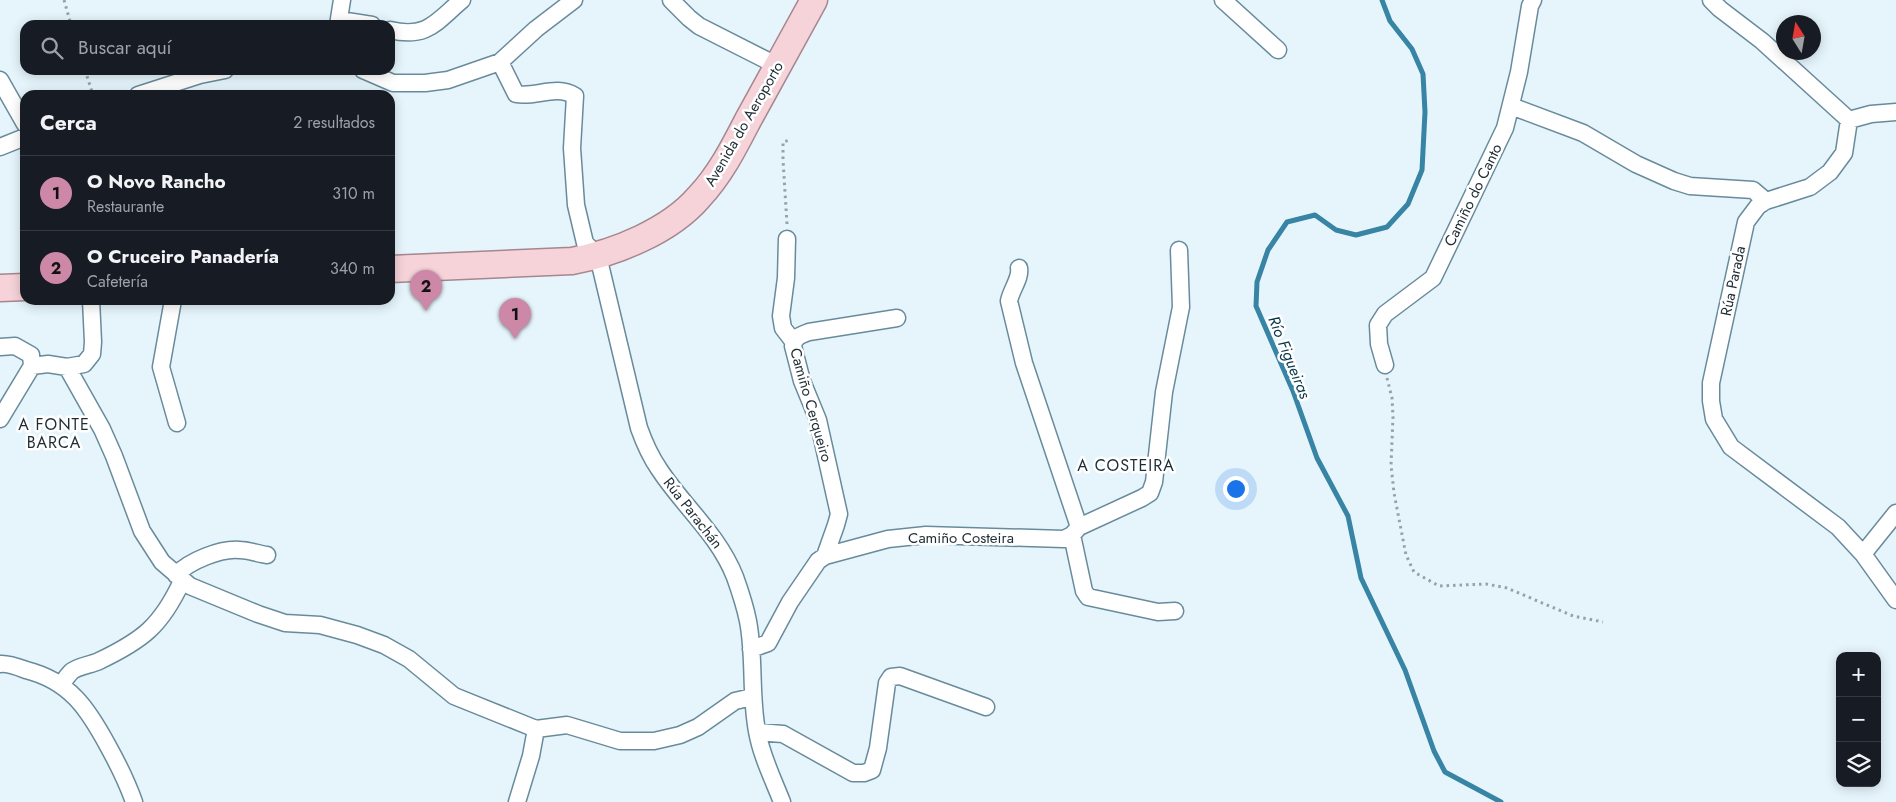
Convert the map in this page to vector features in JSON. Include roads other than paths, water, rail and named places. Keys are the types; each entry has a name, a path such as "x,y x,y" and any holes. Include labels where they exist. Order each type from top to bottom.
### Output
{"main road":[{"name":"Avenida do Aeroporto","path":"395,269 572,261 598,256 635,241 669,222 699,198 728,157 814,0"},
{"path":"0,288 20,287"}],"street":[{"path":"339,20 342,0"},
{"path":"395,31 415,34 427,29 462,0"},
{"path":"375,75 393,83 426,84 448,80 500,62 536,28 574,0"},
{"path":"671,0 699,26 778,66"},
{"path":"1223,0 1278,50"},
{"name":"Camiño do Canto","path":"1384,365 1379,344 1378,325 1385,314 1433,278 1505,128 1519,72 1530,6 1533,0"},
{"path":"1711,0 1762,41 1849,120 1870,114 1896,112"},
{"path":"500,62 516,94 567,91 575,96 572,148 576,205 585,243 598,256"},
{"path":"154,90 200,75"},
{"path":"0,80 20,115"},
{"path":"1511,106 1583,133 1636,164 1674,181 1690,186 1753,190 1766,201"},
{"name":"Rúa Parada","path":"1849,120 1844,153 1830,172 1810,187 1766,201 1758,206 1746,222 1711,383 1710,401 1714,419 1731,447 1838,527 1863,554 1896,600"},
{"path":"0,147 20,139"},
{"name":"Camiño Cerqueiro","path":"787,239 786,278 781,316 783,328 793,341 802,381 818,420 838,514 836,526 825,556"},
{"name":"Camiño Costeira","path":"825,556 888,539 907,536 1064,539 1075,531 1142,498 1150,492 1154,482 1164,392 1181,307 1179,250"},
{"name":"Rúa Parachán","path":"598,256 635,412 645,443 659,470 715,539 736,579 748,620 752,697 757,732 782,802"},
{"path":"1019,268 1020,273 1010,292 1009,301 1024,363 1075,531 1084,591 1088,597 1158,612 1175,611"},
{"path":"32,366 48,364 66,367 84,364 92,354 91,305"},
{"path":"172,305 161,367 177,423"},
{"name":"Camiño Cerqueiro","path":"793,341 798,336 809,332 897,318"},
{"path":"0,347 15,346 31,355 32,366 0,419"},
{"path":"66,367 102,428 142,531 162,562 190,586 284,623 320,625 384,645 409,659 454,696 536,729 567,725 620,741 654,741 698,727 736,701 752,697"},
{"path":"1863,554 1896,513"},
{"path":"61,684 72,671 105,658 145,635 172,602 183,567 192,562 231,550 242,550 267,555"},
{"path":"751,649 768,643 790,602 818,561 825,556"},
{"path":"0,664 37,673 61,684 80,701 92,718 126,778 134,802"},
{"path":"757,732 783,734 853,773 864,774 872,770 878,748 887,683 891,677 900,676 986,707"},
{"path":"517,802 531,756 536,729"}],"waterway":[{"name":"Río Figueiras","path":"1382,0 1390,21 1412,49 1423,74 1425,112 1422,170 1408,204 1387,227 1356,235 1336,230 1315,215 1287,222 1268,250 1257,282 1256,306 1293,391 1317,458 1348,516 1361,578 1405,670 1434,751 1445,772 1501,802"}],"place":[{"name":"O Cruceiro Panadería","path":"426,311"},
{"name":"O Novo Rancho","path":"515,339"}],"district":[{"name":"A FONTE BARCA","path":"54,433"},
{"name":"A COSTEIRA","path":"1126,465"}]}
